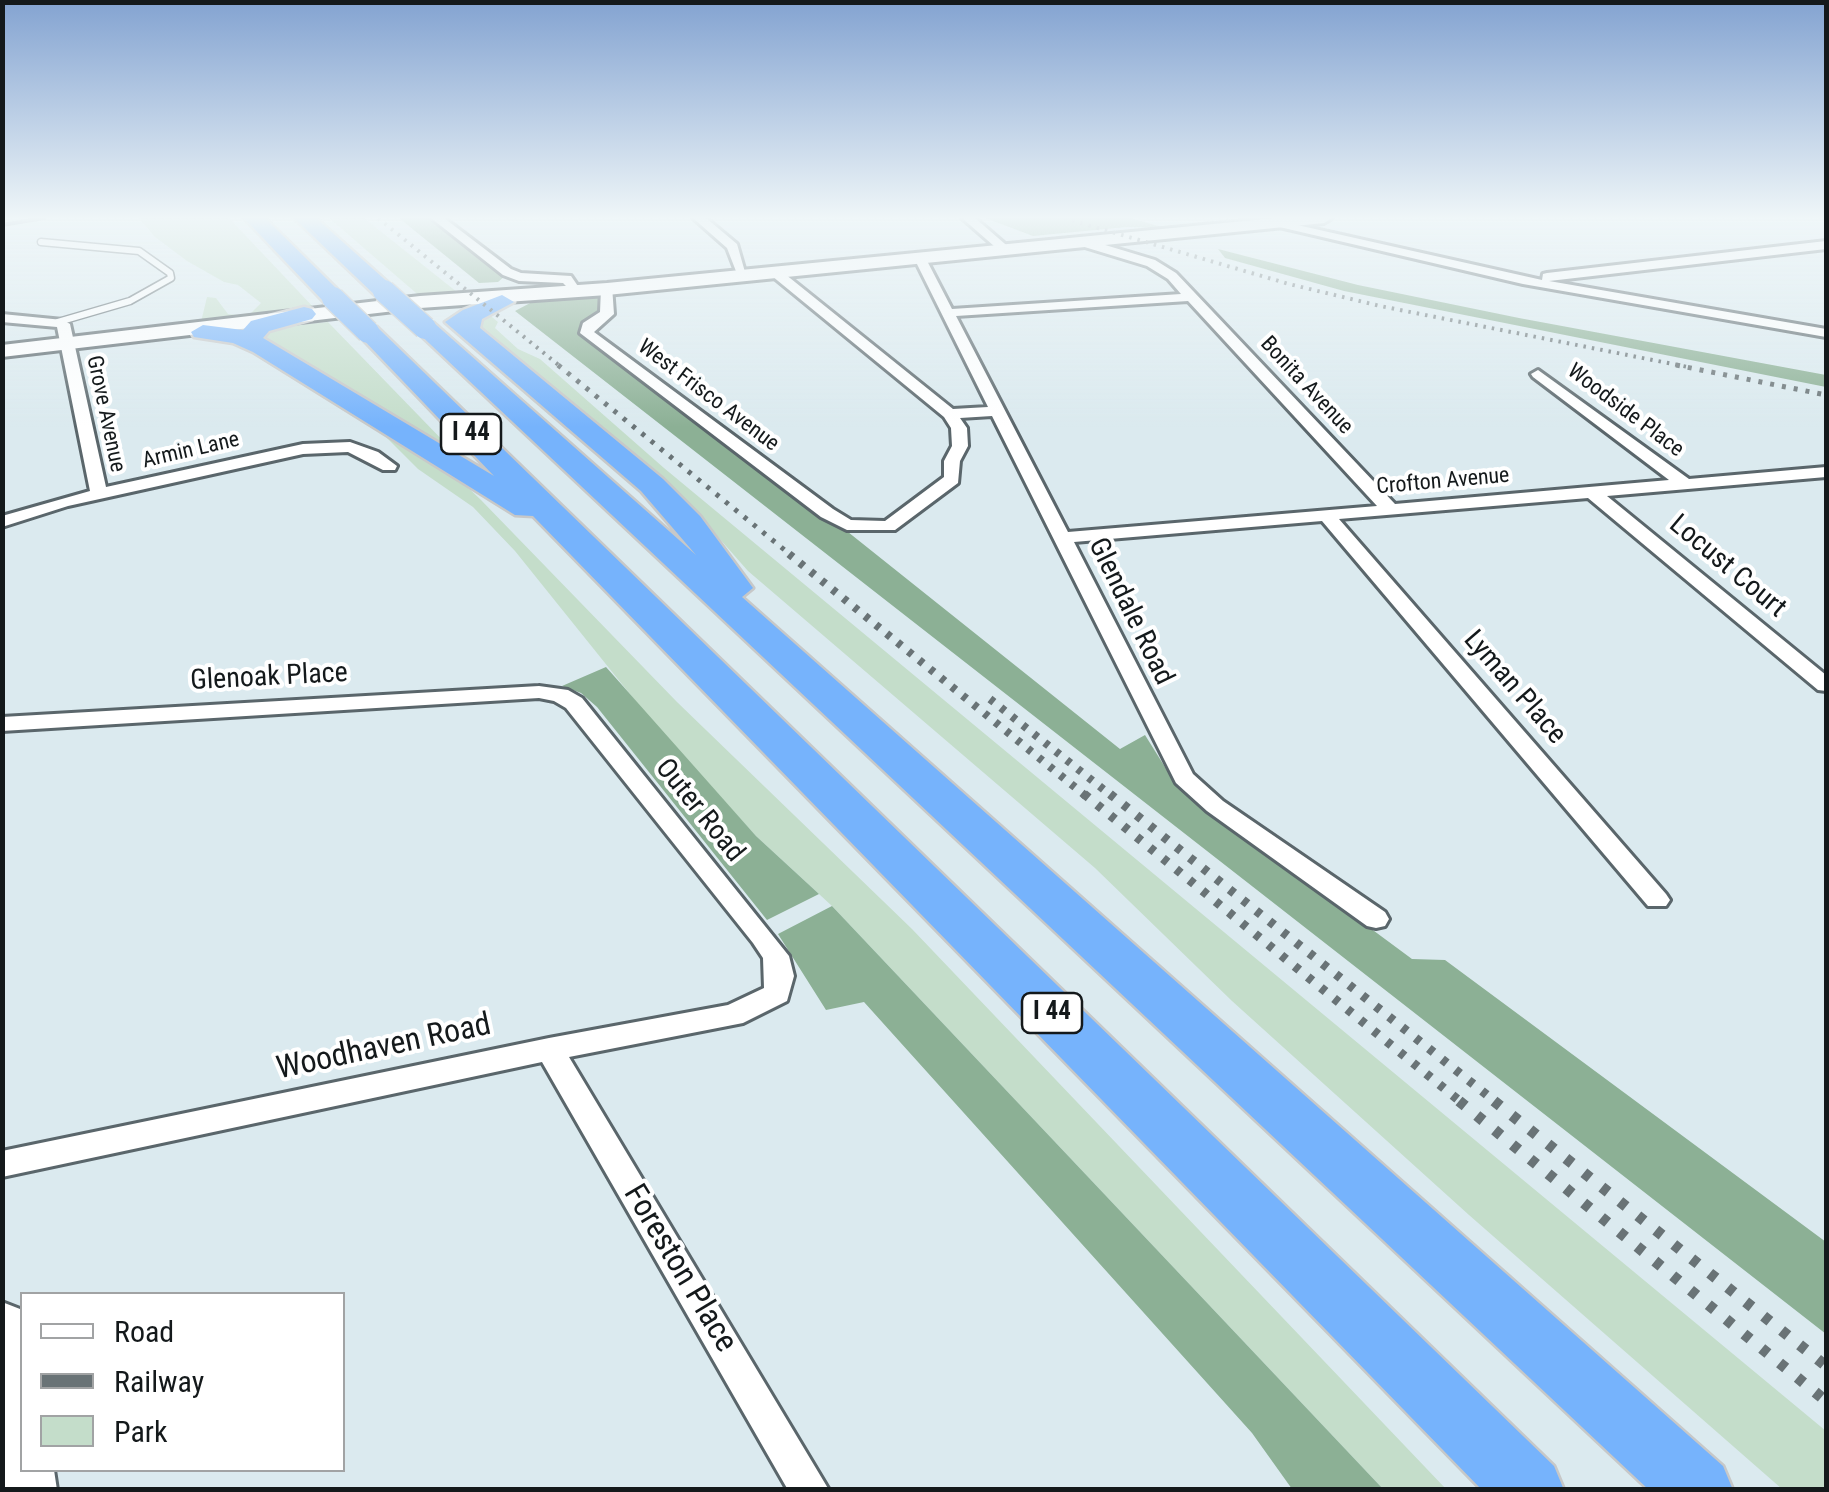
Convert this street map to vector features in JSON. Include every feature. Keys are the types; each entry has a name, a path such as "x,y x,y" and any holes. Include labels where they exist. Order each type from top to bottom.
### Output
{"highway":[{"name":"I 44","path":"323,288 1530,1490"},
{"name":"I 44","path":"380,288 429,313 789,659 1699,1490"},
{"path":"466,330 471,315 502,302"},
{"path":"429,313 466,330 652,486 689,523 789,659"},
{"path":"203,332 256,334 304,314"},
{"path":"256,334 575,537"}],"main road":[{"path":"66,344 304,314 429,313 630,288"},
{"path":"256,334 576,292"},
{"path":"2,350 203,332"},
{"path":"2,1326 20,1432"}],"street":[{"path":"573,288 576,292"},
{"path":"794,288 949,414 1000,410"},
{"name":"Glendale Road","path":"935,288 1184,778 1215,806 1376,919"},
{"name":"Bonita Avenue","path":"1182,288 1391,510"},
{"path":"1567,288 1826,333"},
{"name":"West Frisco Avenue","path":"607,290 607,314 588,326 587,333 827,514 848,525 889,526 952,479 960,428 949,414"},
{"path":"948,313 1192,297"},
{"path":"2,318 58,322"},
{"name":"Grove Avenue","path":"58,322 63,324 99,494"},
{"name":"Woodside Place","path":"1538,374 1685,484"},
{"name":"Armin Lane","path":"2,522 63,502 303,449 350,447 372,454 389,466"},
{"name":"Crofton Avenue","path":"1062,538 1826,472"},
{"name":"Locust Court","path":"1592,492 1826,685"},
{"name":"Lyman Place","path":"1326,515 1656,900"},
{"name":"Glenoak Place","path":"2,724 539,692"},
{"name":"Outer Road","path":"539,692 574,702 762,936 776,956 780,976 777,994"},
{"name":"Woodhaven Road","path":"2,1164 549,1049 733,1016 777,994"},
{"name":"Foreston Place","path":"549,1049 810,1490"}],"lane":[{"path":"58,322 130,301 154,288"}],"green space":[{"path":"241,288 295,288 317,311 200,326 207,297 216,298 228,314 251,313 261,303"},
{"path":"410,288 451,288 462,296 423,299"},
{"path":"1332,288 1371,288 1826,375 1826,387"},
{"path":"598,297 602,311 580,325 580,335 588,342 823,519 848,532 1120,749 1145,735 1170,775 1197,800 1412,959 1445,960 1826,1242 1826,1334 515,311 532,302"},
{"path":"486,312 498,322 495,328 518,349 540,359 664,468 1826,1431 1826,1489 1782,1489 1469,1215 1232,1001 1095,868 748,571 696,512 479,328 479,316"},
{"path":"328,322 451,449 444,451 261,341 263,330"},
{"path":"376,427 460,480 481,500 677,702 912,929 1446,1489 1383,1489 832,906 756,836 658,729 515,551 473,507 418,469"},
{"path":"606,667 756,836 819,894 767,920 597,707 581,693 562,686"},
{"path":"832,906 1383,1489 1292,1489 1252,1433 864,1002 826,1010 778,934"}],"railway":[{"path":"464,288 561,367"},
{"path":"1304,288 1688,367"},
{"path":"558,365 792,556"},
{"path":"1676,365 1826,395"},
{"path":"789,554 1087,797"},
{"path":"990,699 1113,797"},
{"path":"1084,794 1462,1103"},
{"path":"1110,794 1497,1103"},
{"path":"1459,1101 1826,1401"},
{"path":"1494,1101 1826,1366"}]}
